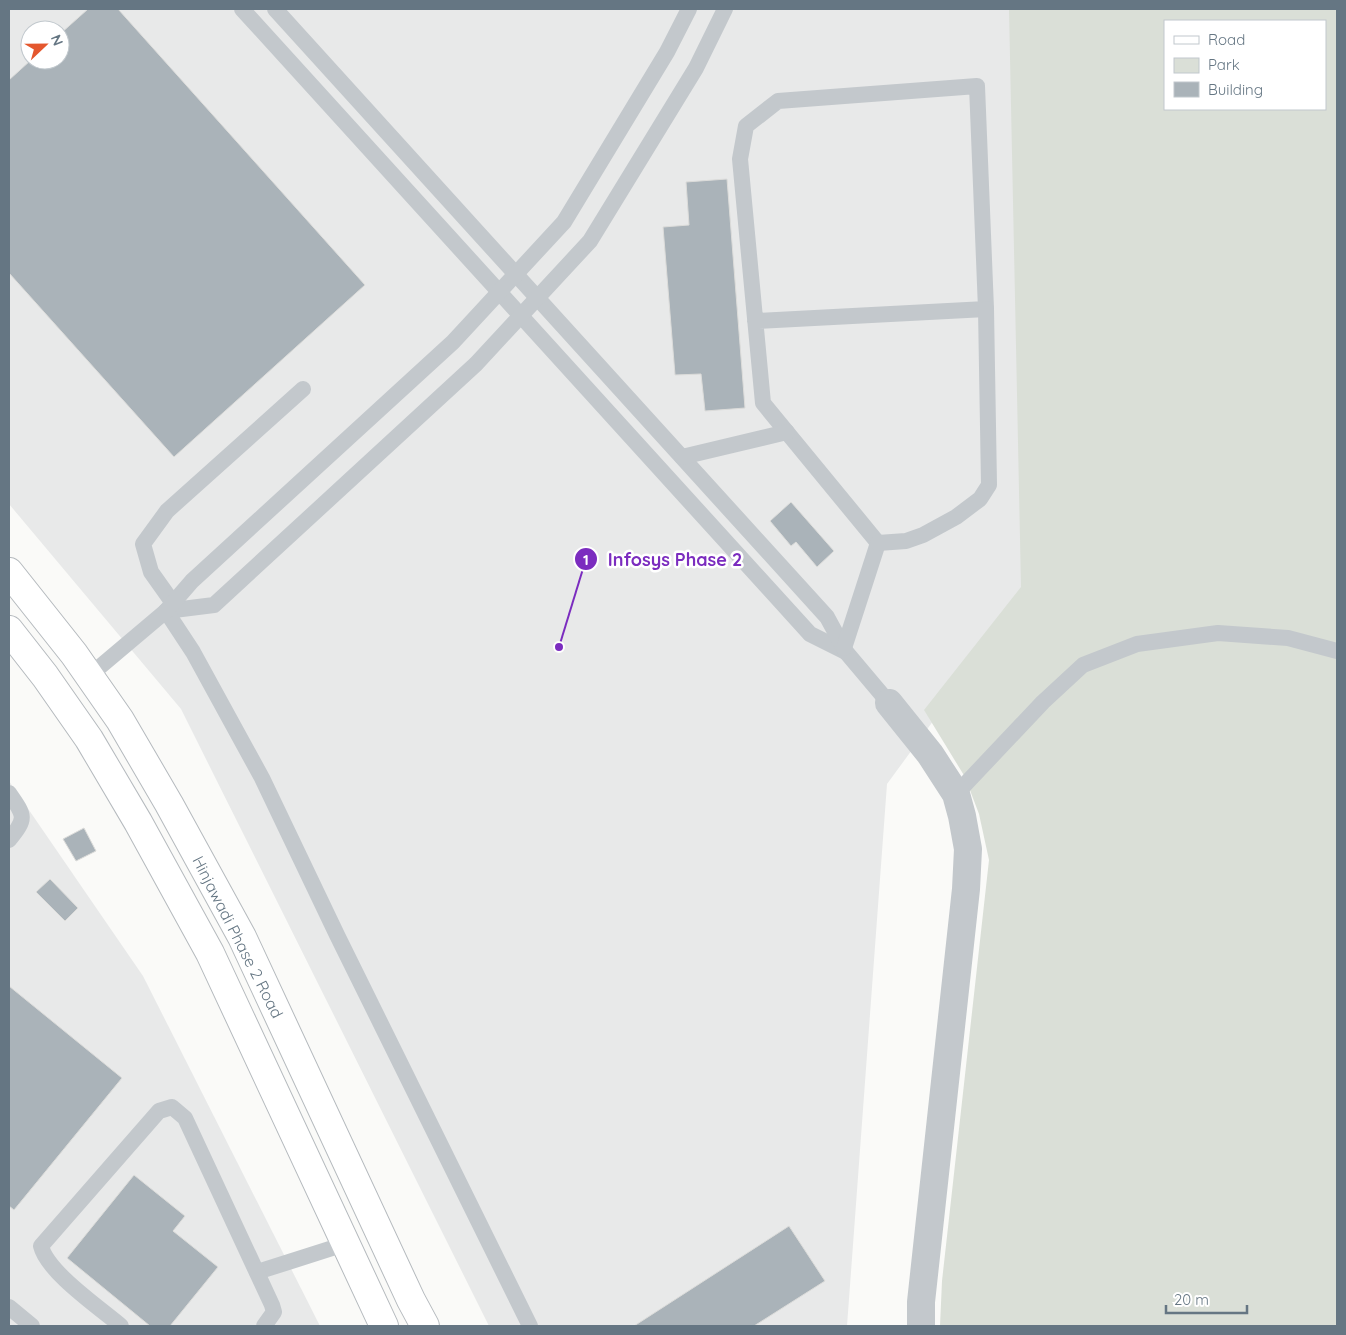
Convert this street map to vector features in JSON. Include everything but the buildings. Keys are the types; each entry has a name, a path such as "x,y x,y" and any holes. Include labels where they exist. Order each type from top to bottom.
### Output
{"main road":[{"name":"Hinjawadi Phase 2 Road","path":"9,572 74,654 120,720 150,770 242,936 411,1300 425,1326"},
{"name":"Hinjawadi Phase 2 Road","path":"9,630 45,676 89,739 138,822 210,953 384,1326"}],"street":[{"path":"889,703 930,754 956,794 968,850 966,889 921,1302 921,1326"}],"lane":[{"path":"242,9 810,634 845,650"},
{"path":"274,9 827,617 845,650 889,703"},
{"path":"89,676 170,607 192,581 452,342 564,222 667,52 688,9"},
{"path":"170,607 214,604 476,364 538,298 590,241 696,68 724,9"},
{"path":"977,86 986,309 989,485 980,499 923,535 906,541 878,543 763,403 740,158 746,126 778,100 977,86"},
{"path":"755,321 986,309"},
{"path":"303,389 167,511 144,544 151,572 262,778 337,935 530,1326"},
{"path":"682,457 787,432"},
{"path":"845,650 878,543"},
{"path":"956,794 1043,702 1083,665 1137,644 1218,633 1288,638 1337,651"},
{"path":"9,793 19,808 22,817 21,825 9,840"},
{"path":"121,1326 57,1272 42,1252 41,1246 159,1111 172,1107 185,1118 274,1312 264,1326"},
{"path":"257,1272 345,1244"},
{"path":"9,1307 32,1326"}],"shaded area":[{"path":"9,9 1028,9 1036,586 887,784 847,1326 489,1326 181,709 9,504"},
{"path":"9,781 143,976 320,1326 9,1326"}],"green space":[{"path":"1009,9 1337,9 1337,1326 940,1326 942,1281 989,860 979,814 965,777 924,710 1021,587"}],"place":[{"name":"Infosys Phase 2","path":"559,647"}]}
